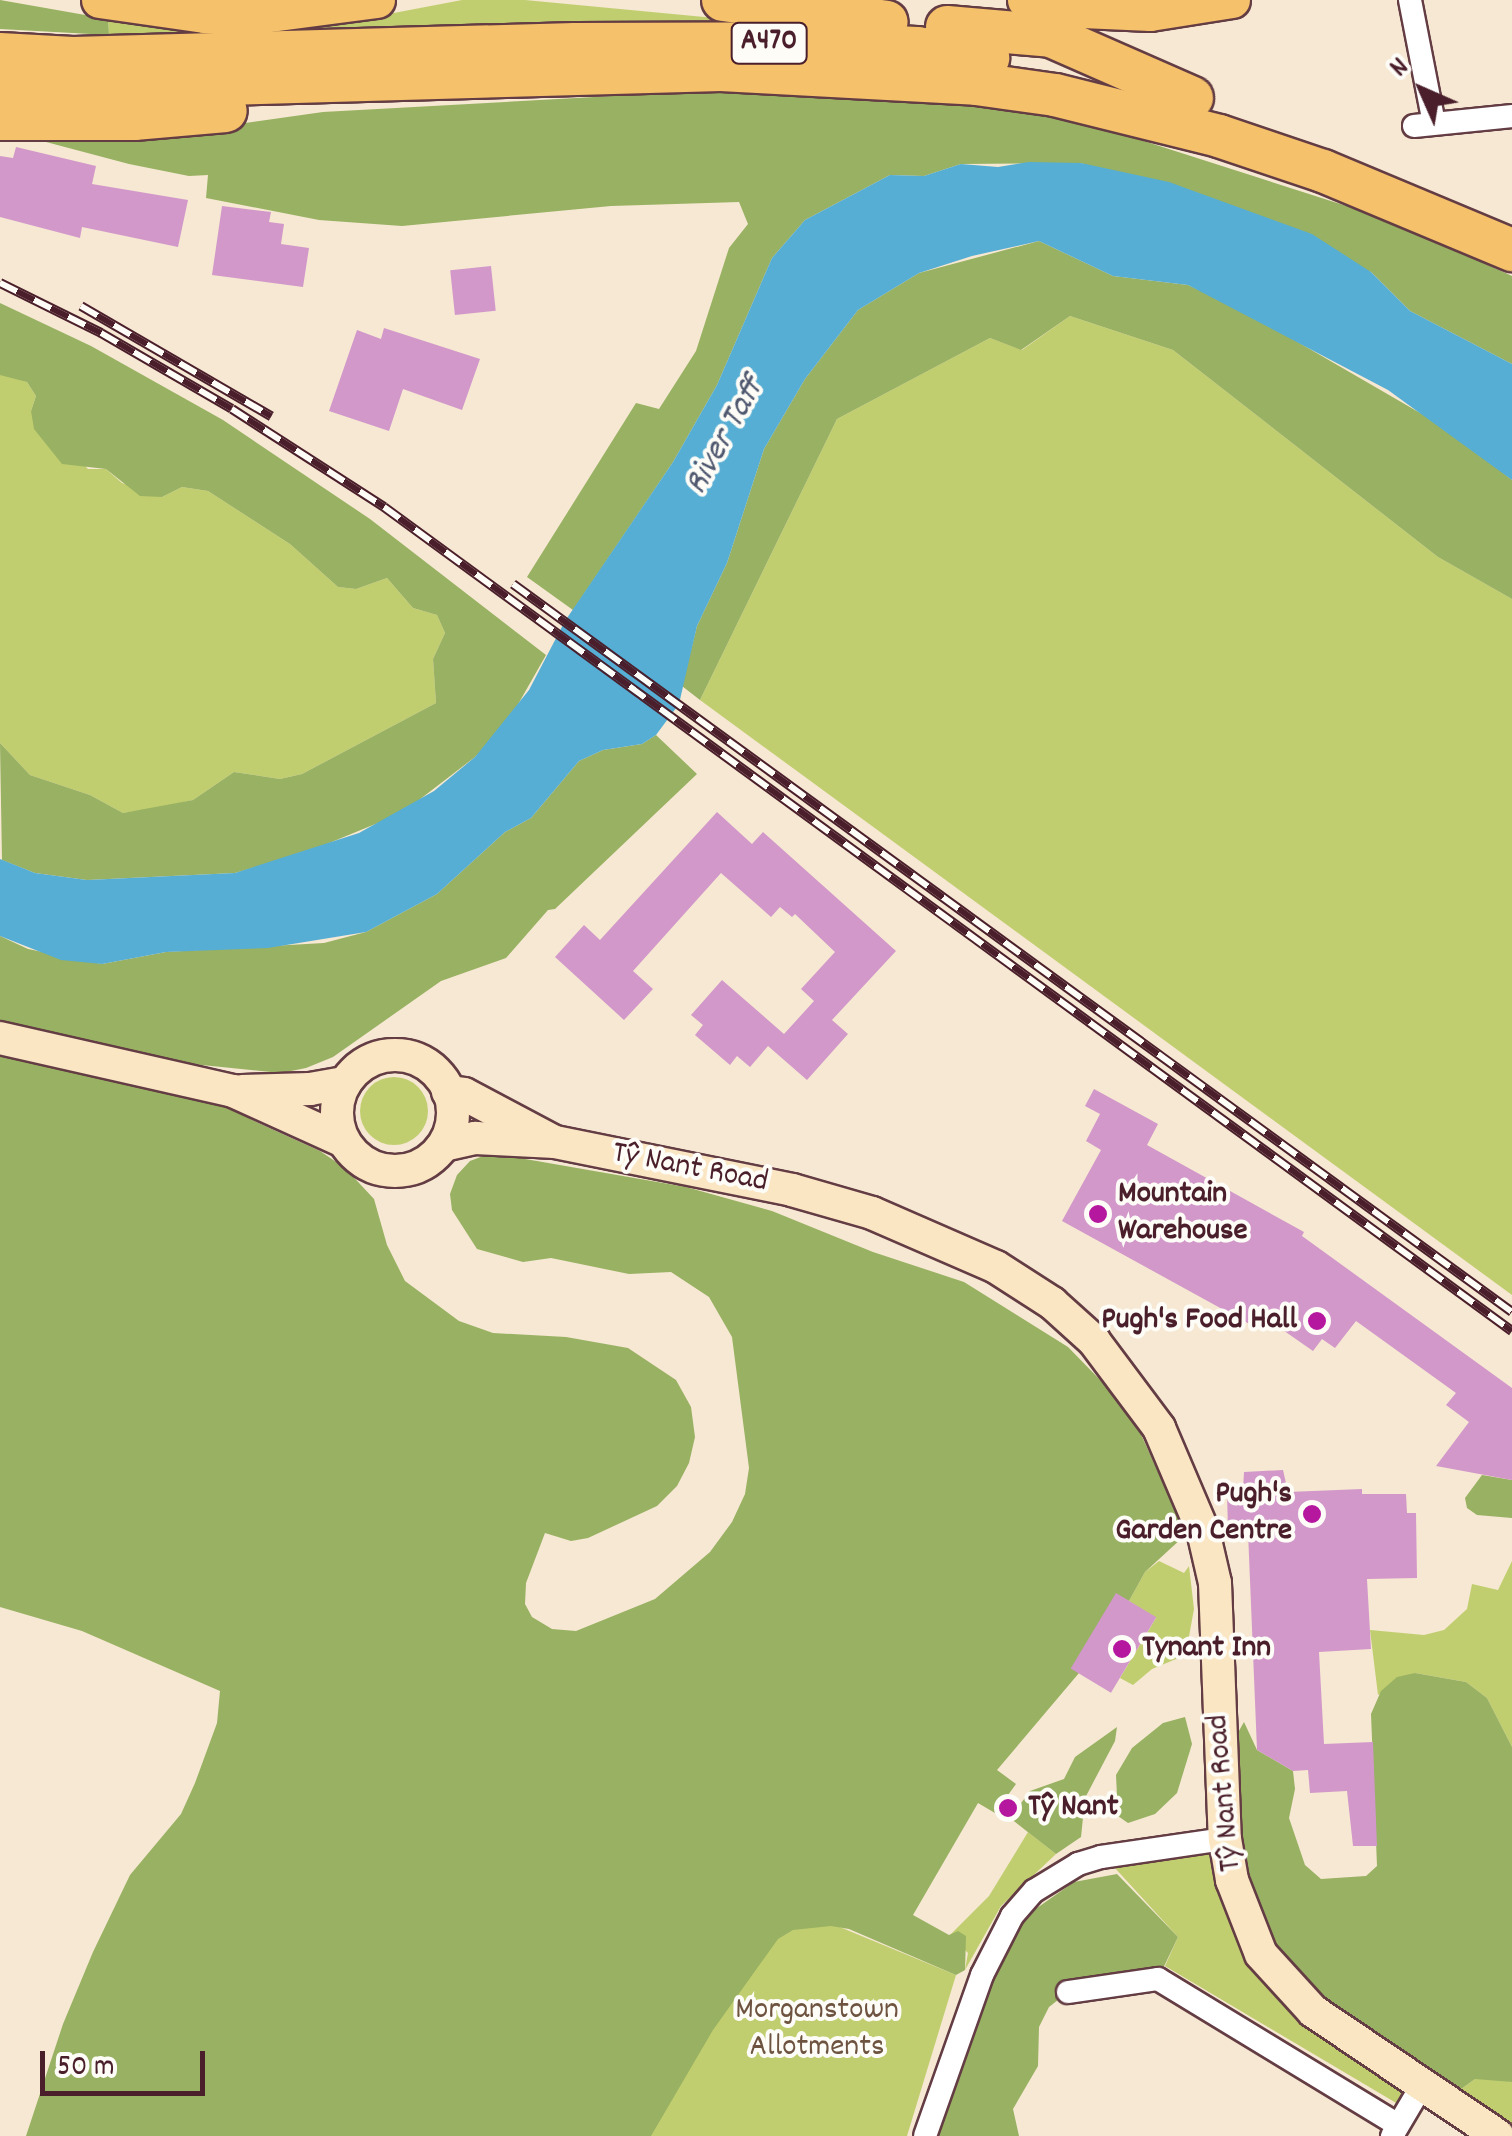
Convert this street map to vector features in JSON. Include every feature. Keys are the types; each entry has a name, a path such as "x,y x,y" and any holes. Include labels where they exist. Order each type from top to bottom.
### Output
{"highway":[{"path":"724,0 878,21 1052,36 1192,98"},
{"name":"A470","path":"0,54 73,58 575,44 809,43 966,54 1076,72 1192,98 1327,144 1512,218"},
{"name":"A470","path":"0,84 84,88 721,70 900,76 1055,95 1219,136 1322,171 1512,250"},
{"path":"0,119 134,119 232,110 368,82"}],"main road":[{"path":"98,0 204,15 256,16 377,0"},
{"path":"1025,0 1082,10 1150,13 1232,0"},
{"name":"Tŷ Nant Road","path":"0,1038 233,1091 343,1141 372,1167 392,1172 412,1169 444,1145 476,1138 555,1142 792,1190 872,1213 996,1267 1052,1303 1094,1341 1159,1428 1203,1531 1215,1583 1226,1840 1245,1922 1261,1954 1313,2011 1498,2136"},
{"name":"Tŷ Nant Road","path":"233,1091 310,1089 345,1082 358,1067 394,1054 414,1058 432,1068 448,1092 464,1094 555,1142"},
{"path":"343,1141 337,1112 345,1082"},
{"path":"444,1145 452,1126 448,1092"}],"street":[{"path":"1410,0 1424,125 1512,116"},
{"path":"925,2136 982,1976 1012,1916 1034,1890 1078,1864 1101,1857 1226,1840"},
{"path":"1068,1992 1158,1979 1395,2130 1421,2087"}],"green space":[{"path":"0,0 108,19 109,35 0,29"},
{"path":"462,0 525,0 736,20 109,35 108,19 268,30 331,25"},
{"path":"758,88 882,93 1050,111 1384,218 1512,276 1512,364 1410,311 1371,272 1081,163 961,164 924,176 890,175 805,220 772,258 717,385 673,462 573,610 527,577 636,403 659,409 696,351 729,248 748,224 739,202 611,206 402,226 319,220 206,198 208,175 189,176 129,164 31,138 160,135 323,112"},
{"path":"1039,241 1113,276 1188,285 1244,311 1446,428 1512,480 1512,599 1438,557 1173,350 1070,316 1021,350 990,338 837,419 700,700 682,686 697,626 727,563 764,449 805,379 858,310 919,273"},
{"path":"0,303 91,346 223,420 370,519 546,655 508,722 475,757 402,813 305,853 235,873 87,880 35,873 2,860 0,743 30,775 90,795 123,813 193,800 234,772 280,779 302,774 436,703 433,659 445,633 437,615 413,608 387,578 356,589 338,587 290,544 208,491 182,487 162,497 140,496 106,469 62,464 34,429 31,411 36,396 27,382 0,375"},
{"path":"1070,316 1173,350 1438,557 1512,599 1512,1295 700,700 837,419 990,338 1022,350"},
{"path":"0,375 27,382 36,396 31,411 88,469 106,469 122,483 162,497 182,487 208,491 290,544 338,587 356,589 387,578 413,608 437,615 445,633 433,659 436,703 302,774 280,779 234,772 193,800 157,808 123,813 90,795 30,775 0,743"},
{"path":"656,735 697,774 555,909 548,910 506,958 441,981 333,1057 306,1068 281,1073 192,1064 187,1077 252,1120 320,1151 345,1168 374,1199 387,1245 405,1281 459,1321 493,1333 566,1337 628,1348 676,1380 691,1407 695,1437 689,1463 677,1486 657,1506 588,1538 571,1541 545,1533 526,1583 525,1604 532,1617 552,1629 576,1631 655,1599 710,1552 732,1522 745,1494 749,1468 732,1337 709,1297 671,1272 629,1274 551,1258 523,1262 477,1249 452,1210 450,1194 457,1175 470,1161 491,1153 686,1187 772,1211 873,1252 964,1282 1068,1347 1105,1385 1139,1430 1178,1516 1182,1538 1145,1572 1129,1601 1116,1594 1079,1673 997,1770 1016,1784 995,1813 978,1803 913,1915 949,1935 958,1931 966,1936 965,1970 956,1975 849,1929 831,1926 793,1930 778,1939 713,2030 651,2136 26,2136 63,2024 93,1952 130,1875 181,1814 195,1783 217,1723 220,1691 82,1631 0,1607 0,936 28,949 102,964 166,952 324,943 366,932 437,894 505,832 531,818 579,761 603,750 642,744"},
{"path":"394,1077 418,1087 428,1111 418,1135 394,1145 370,1135 360,1111 370,1087"},
{"path":"1482,1475 1512,1480 1512,1518 1477,1515 1467,1508 1465,1498"},
{"path":"1159,1561 1184,1573 1189,1566 1194,1609 1188,1642 1181,1657 1152,1669 1133,1685 1120,1678 1156,1618 1129,1601 1145,1572"},
{"path":"1512,1561 1512,1747 1487,1698 1466,1682 1415,1673 1378,1695 1370,1630 1424,1635 1444,1630 1467,1609 1472,1584 1498,1590"},
{"path":"1415,1673 1466,1682 1487,1698 1512,1747 1512,2082 1475,2079 1457,2092 1365,2033 1287,1969 1251,1885 1229,1788 1236,1736 1244,1722 1257,1750 1293,1771 1295,1789 1289,1818 1305,1865 1321,1879 1366,1876 1377,1866 1371,1714 1381,1691 1397,1677"},
{"path":"1185,1717 1192,1744 1177,1793 1155,1814 1128,1823 1118,1816 1116,1775 1132,1748 1163,1723"},
{"path":"1117,1727 1115,1741 1085,1798 1081,1837 1056,1854 1010,1818 1030,1791 1064,1779 1075,1757"},
{"path":"1028,1832 1056,1854 1001,1906 965,1970 968,1953 950,1935 989,1896"},
{"path":"1225,1839 1245,1922 1421,2087 1408,2110 1165,1966 1178,1937 1104,1856"},
{"path":"1117,1874 1178,1937 1158,1979 1068,1992 1049,2007 1039,2027 1038,2066 1013,2109 1019,2136 925,2136 1012,1916 1037,1908 1074,1882"},
{"name":"Morganstown Allotments","path":"767,1897 956,1975 907,2136 649,2136"},
{"path":"1475,2079 1512,2082 1512,2126 1457,2092"}],"water":[{"name":"River Taff","path":"1029,162 1081,163 1169,182 1312,234 1371,272 1410,311 1512,364 1512,480 1388,390 1188,285 1113,276 1039,241 972,256 919,273 858,310 805,379 764,449 727,563 697,626 679,704 656,735 642,744 603,750 579,761 531,818 505,832 437,894 366,932 268,948 166,952 102,964 61,960 0,936 0,859 35,873 87,880 235,873 359,833 434,791 475,757 529,690 565,621 673,462 717,385 772,258 805,220 890,175 924,176 961,164 998,167"}],"building":[{"path":"16,147 96,166 92,184 188,200 178,247 82,227 80,238 0,217 0,156 13,158"},
{"path":"222,206 271,212 269,222 284,224 281,244 309,248 303,287 212,275"},
{"path":"491,266 496,311 455,315 450,270"},
{"path":"384,328 480,359 462,410 403,389 389,431 329,411 357,330 381,339"},
{"path":"717,812 752,844 763,832 896,951 832,1020 848,1034 807,1080 768,1046 750,1067 737,1056 730,1065 695,1035 703,1025 691,1015 722,980 784,1034 814,1001 801,989 835,952 795,914 792,917 780,907 771,917 721,873 633,971 653,989 624,1020 555,957 584,925 600,940"},
{"path":"1094,1089 1158,1124 1147,1145 1304,1232 1302,1236 1512,1388 1512,1480 1436,1466 1469,1422 1446,1405 1456,1393 1356,1321 1335,1348 1322,1339 1313,1351 1270,1321 1267,1327 1256,1320 1253,1326 1062,1221 1101,1150 1086,1141 1100,1114 1085,1106"},
{"path":"1283,1470 1288,1492 1362,1489 1362,1494 1406,1494 1407,1513 1416,1513 1417,1578 1367,1579 1371,1649 1319,1652 1324,1744 1373,1742 1377,1846 1353,1846 1347,1791 1310,1793 1308,1770 1293,1771 1257,1750 1248,1532 1228,1532 1227,1491 1243,1490 1244,1472"},
{"path":"1116,1593 1156,1617 1111,1693 1071,1668"}],"railway":[{"path":"0,283 101,333 232,409 384,507 1512,1331"},
{"path":"81,306 271,416"},
{"path":"513,584 1512,1312"}],"place":[{"name":"Mountain Warehouse","path":"1098,1214"},
{"name":"Pugh's Food Hall","path":"1317,1321"},
{"name":"Pugh's Garden Centre","path":"1312,1514"},
{"name":"Tynant Inn","path":"1122,1649"},
{"name":"Tŷ Nant","path":"1008,1808"}]}
